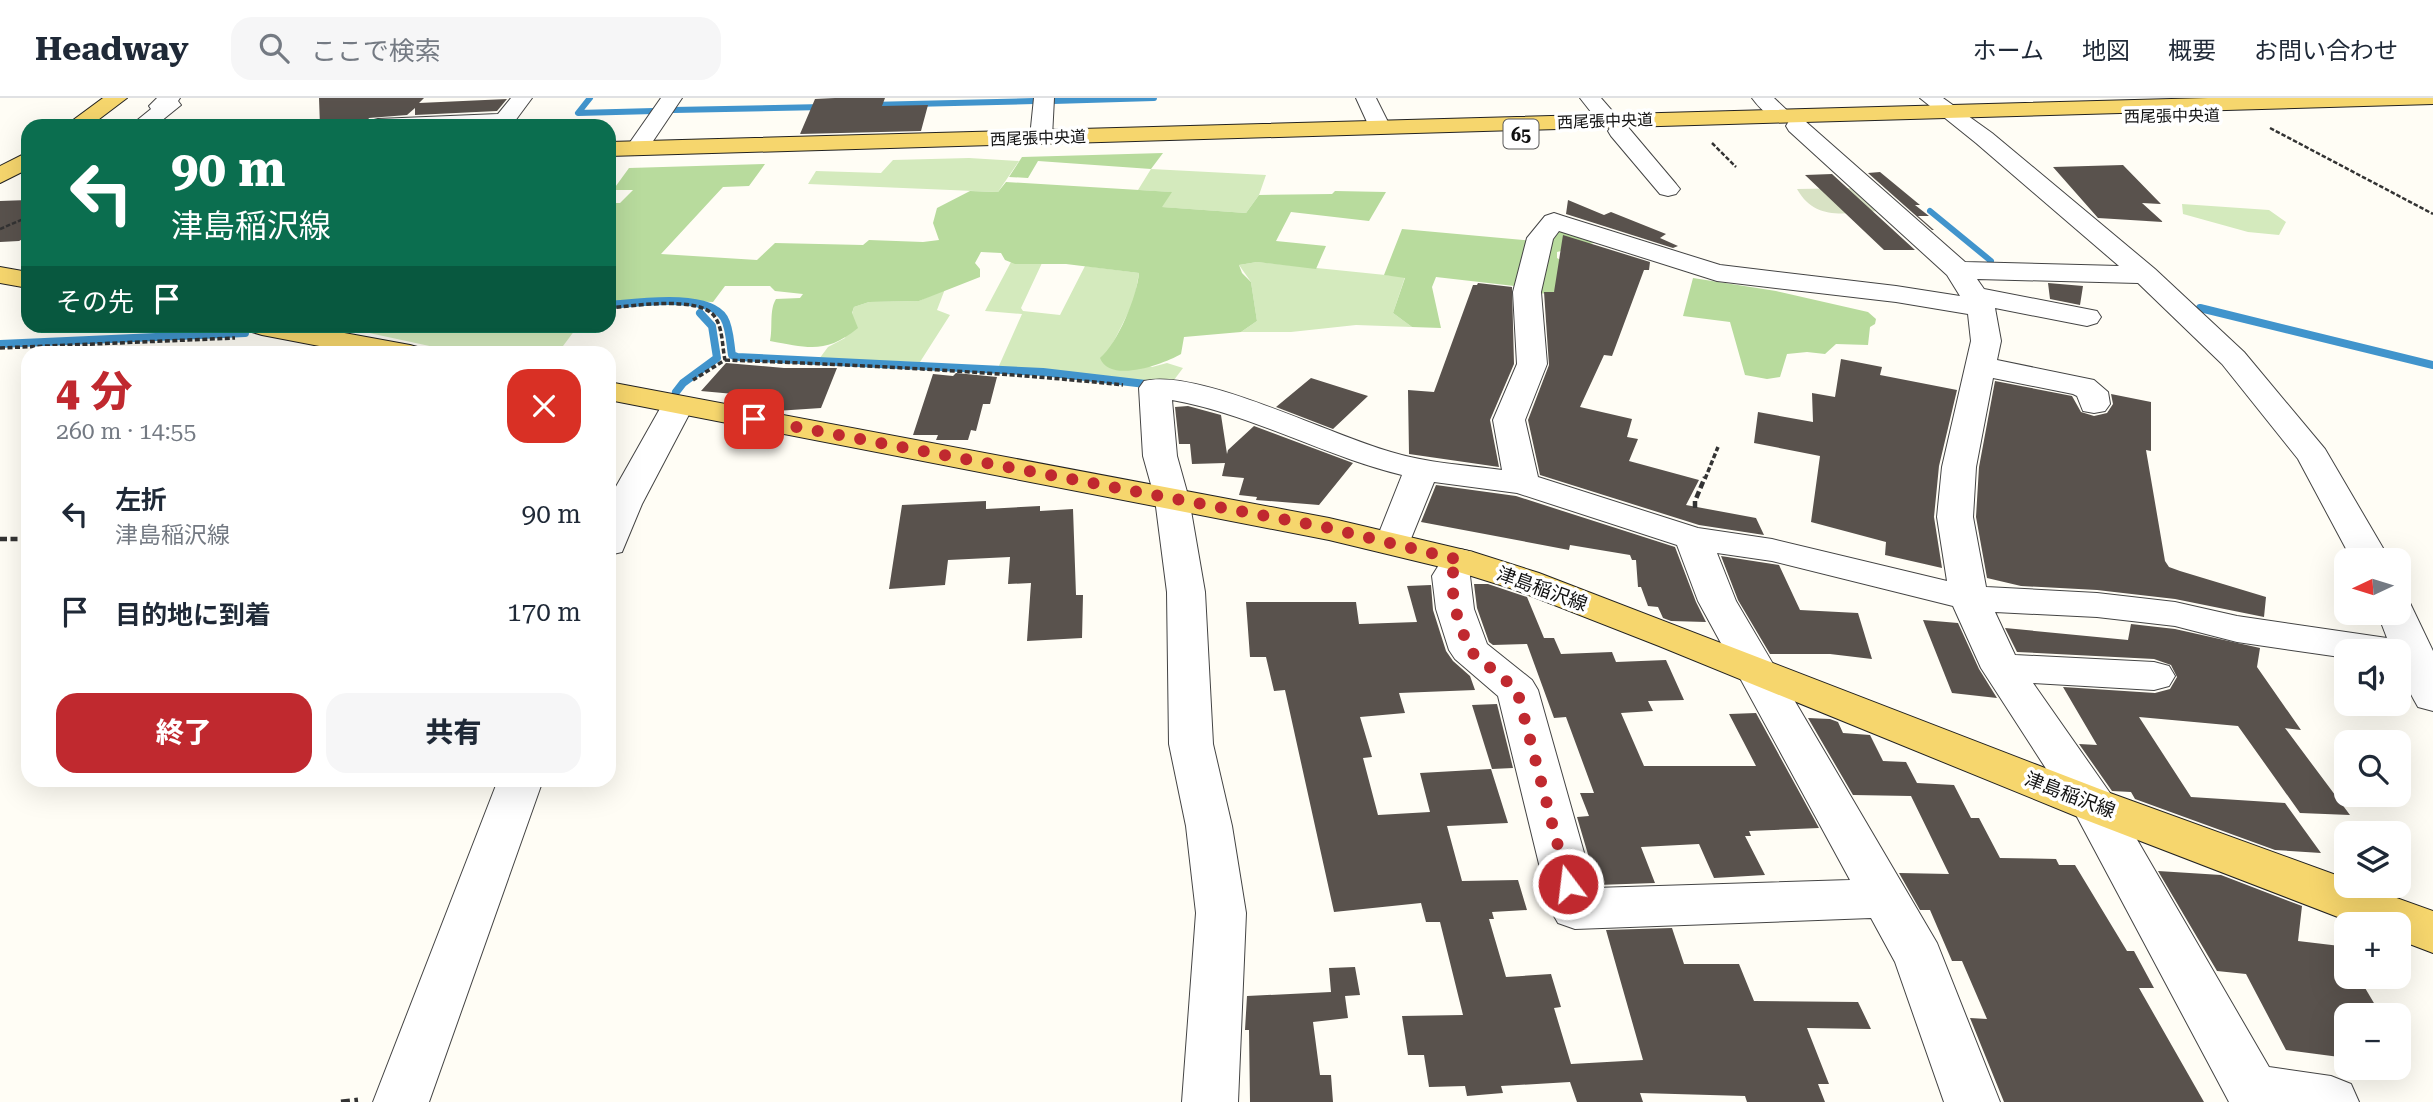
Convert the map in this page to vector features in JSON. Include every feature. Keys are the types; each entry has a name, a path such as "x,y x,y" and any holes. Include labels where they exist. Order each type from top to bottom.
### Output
{"main road":[{"path":"86,119 117,98"},
{"name":"西尾張中央道","path":"616,160 1789,121 1946,110 2218,101 2433,99"},
{"name":"西尾張中央道","path":"1946,110 2244,114 2433,109"},
{"name":"西尾張中央道","path":"616,149 1380,128 1614,126"},
{"path":"0,275 21,279"},
{"path":"283,333 343,346"},
{"name":"津島稲沢線","path":"616,392 1172,499 1392,543 1460,560 1538,586 2094,805 2433,932"}],"street":[{"path":"151,119 170,105 160,106 170,98"},
{"path":"506,119 522,98"},
{"path":"637,148 672,98"},
{"path":"1041,137 1044,98"},
{"path":"1366,98 1380,128"},
{"path":"1590,98 1668,189"},
{"path":"1762,98 1958,270 1977,302 1986,341 1959,467 1955,517 1969,598 2001,668 2094,805 2256,1096 2331,1102"},
{"path":"1946,110 1984,138 2145,275 2232,358 2313,456 2364,548"},
{"path":"1522,483 1509,420 1532,364 1527,292 1540,238 1554,221 1717,273 2087,317"},
{"path":"1958,270 2145,275"},
{"path":"1981,366 2083,387 2092,392 2094,404"},
{"path":"1210,1102 1221,913 1209,826 1191,744 1186,592 1172,499 1160,456 1155,388 1197,395 1241,408 1328,443 1377,459 1421,470 1522,483 1693,538 1772,550 1969,598 2097,605 2175,614 2237,629 2334,643"},
{"path":"616,525 624,504 678,405"},
{"path":"1392,543 1421,470"},
{"path":"1693,538 1717,601 1919,958 1972,1102"},
{"path":"1460,560 1451,576 1455,609 1469,650 1517,690 1575,908 1887,898"},
{"path":"2001,668 2154,676"},
{"path":"2411,668 2433,697"},
{"path":"401,1102 518,787"}],"path":[{"path":"2244,114 2433,214"},
{"path":"1704,136 1736,167"},
{"path":"0,229 21,220"},
{"path":"616,308 698,306 712,313 717,320 725,360"},
{"path":"28,346 208,333"},
{"path":"0,348 21,346"},
{"path":"678,405 689,384 700,373 725,360 971,371 1155,388"},
{"path":"1693,538 1695,501 1717,447"},
{"path":"0,539 21,539"}],"green space":[{"path":"1163,153 1151,169 1038,161 1028,178 1009,177 1022,157"},
{"path":"969,158 1019,161 998,192 808,184 816,171 881,173 893,160"},
{"path":"765,164 749,186 723,187 661,254 757,260 775,243 863,245 869,240 939,240 933,223 937,208 970,191 998,192 1006,182 1172,192 1162,207 1246,213 1259,195 1332,194 1335,191 1386,192 1369,221 1291,212 1276,241 1326,246 1316,269 1257,262 1239,265 1242,273 1251,282 1257,321 1241,332 1184,337 1181,354 1151,367 1126,371 1106,366 1100,358 1113,342 1126,318 1139,273 1066,264 1015,264 1005,260 1001,253 981,252 975,263 980,269 980,277 919,301 869,302 854,307 852,313 858,328 836,342 817,347 770,341 776,299 800,298 803,294 775,291 770,286 725,286 713,302 662,300 616,303 616,203 620,203 633,190 616,190 616,186 629,168"},
{"path":"1151,169 1266,175 1259,195 1246,213 1161,207 1171,192 1138,190"},
{"path":"1857,188 1882,211 1823,211 1813,207 1797,189"},
{"path":"2182,204 2269,210 2286,222 2279,235 2248,232 2183,214"},
{"path":"1552,228 1598,242 1557,252 1557,258 1574,268 1552,294 1535,293"},
{"path":"1402,229 1534,241 1523,287 1436,277 1432,287 1441,328 1412,327 1393,313 1405,278 1384,275"},
{"path":"1011,262 1042,263 1021,308 1023,311 1060,315 1085,266 1139,273 1134,301 1109,351 1152,367 1167,363 1183,368 1171,384 998,368 1022,314 985,311"},
{"path":"1257,262 1405,277 1393,313 1412,327 1356,325 1291,332 1241,332 1257,321 1251,282 1239,265"},
{"path":"1693,278 1776,291 1868,312 1876,319 1875,324 1870,327 1868,345 1836,344 1825,354 1787,354 1780,377 1767,379 1745,375 1730,322 1683,316"},
{"path":"945,289 937,310 950,315 920,362 819,359 828,347 845,338 854,307 869,302 919,301"},
{"path":"369,333 573,333 563,346 430,346"}],"building":[{"path":"319,98 424,98 419,103 507,99 497,111 415,115 415,108 407,115 368,119 320,119"},
{"path":"885,98 882,106 928,105 921,131 800,134 815,99"},
{"path":"2123,165 2161,204 2142,203 2163,222 2098,218 2053,167"},
{"path":"1880,172 1920,205 1915,205 1929,216 1918,216 1934,230 1868,173"},
{"path":"1832,174 1915,250 1884,250 1805,175"},
{"path":"21,200 19,241 0,242 0,201"},
{"path":"1568,200 1604,215 1611,212 1666,234 1660,238 1678,246 1673,248 1566,214"},
{"path":"1563,235 1650,262 1649,270 1644,270 1612,356 1604,355 1580,407 1632,419 1627,437 1638,439 1629,461 1699,480 1686,505 1756,518 1764,535 1699,525 1540,475 1528,420 1549,365 1544,292 1554,292"},
{"path":"1478,283 1512,287 1514,364 1490,420 1499,467 1409,454 1408,390 1434,392 1473,285"},
{"path":"2048,283 2083,286 2080,305 2050,299"},
{"path":"1841,359 1882,367 1880,375 1957,390 1939,466 1934,517 1942,568 1885,555 1886,542 1811,522 1820,456 1754,443 1758,412 1813,422 1812,393 1835,397"},
{"path":"726,363 784,368 837,368 821,408 776,411 762,408 767,397 701,391"},
{"path":"956,373 997,377 990,404 983,404 976,431 971,430 968,440 936,440 938,435 913,435 933,374 953,376"},
{"path":"1311,378 1368,396 1333,429 1276,407"},
{"path":"1995,381 2072,396 2081,412 2094,416 2107,413 2113,404 2111,394 2151,402 2151,451 2146,450 2165,561 2169,567 2180,571 2266,597 2264,617 2175,599 2097,590 2021,586 1987,578 1976,517 1979,467"},
{"path":"1188,406 1221,415 1227,454 1254,426 1353,463 1319,505 1256,500 1257,497 1239,495 1244,478 1222,476 1225,463 1192,464 1190,444 1179,444 1175,407"},
{"path":"1436,485 1516,496 1675,547 1706,622 1671,621 1663,618 1658,607 1648,606 1641,587 1638,587 1636,560 1632,560 1630,555 1570,545 1569,550 1421,522"},
{"path":"986,501 986,509 1040,506 1040,511 1073,509 1076,595 1083,595 1082,638 1027,641 1031,583 1008,584 1010,557 948,560 945,585 889,589 902,505"},
{"path":"1721,556 1779,565 1800,610 1858,613 1872,659 1830,654 1770,654 1738,600"},
{"path":"1474,584 1488,584 1527,597 1544,638 1554,638 1561,654 1612,652 1616,662 1666,660 1684,700 1648,701 1653,711 1621,713 1644,766 1756,766 1729,714 1756,713 1819,828 1749,831 1751,836 1745,836 1765,875 1714,878 1699,844 1641,847 1655,883 1597,885 1577,817 1589,816 1580,793 1594,793 1566,717 1554,718 1527,644 1493,645 1489,642 1477,608"},
{"path":"1431,585 1433,610 1446,651 1470,676 1475,690 1399,693 1405,713 1360,717 1372,757 1363,758 1378,815 1430,812 1420,773 1491,769 1508,823 1447,826 1462,881 1518,880 1527,910 1492,912 1494,919 1489,919 1506,977 1551,974 1561,1007 1554,1008 1571,1064 1643,1060 1606,930 1672,928 1684,964 1739,964 1754,1001 1858,1002 1871,1029 1807,1028 1829,1084 1818,1084 1825,1102 1747,1102 1745,1096 1640,1093 1643,1102 1577,1102 1570,1082 1501,1086 1503,1093 1467,1096 1465,1086 1429,1087 1424,1055 1408,1055 1402,1016 1463,1015 1440,922 1426,922 1421,903 1334,912 1285,690 1274,691 1266,657 1250,657 1246,602 1356,602 1359,624 1417,622 1407,586"},
{"path":"1923,620 1958,623 1979,669 1997,698 1952,693"},
{"path":"2131,624 2175,629 2260,648 2257,667 2301,730 2285,728 2334,794 2334,807 2344,807 2350,815 2300,813 2238,726 2139,717 2191,797 2285,803 2321,853 2275,850 2135,799 2131,792 2112,791 2079,744 2097,745 2063,687 2155,693 2170,689 2177,677 2171,665 2154,659 2017,652 2005,628 2128,640"},
{"path":"1497,704 1513,768 1492,769 1472,705"},
{"path":"1808,718 1838,722 1843,733 1870,735 1883,761 1906,762 1917,783 1954,785 1971,818 1979,818 2000,858 2056,859 2059,865 2075,865 2127,951 2134,951 2154,988 2139,988 2204,1102 2004,1102 1970,1018 1987,1019 1962,961 1952,961 1930,910 1920,910 1899,873 1949,874 1911,796 1853,795"},
{"path":"2158,871 2221,875 2302,906 2298,941 2334,945 2334,989 2366,989 2374,1003 2334,1003 2334,1056 2286,1050 2246,974 2217,971"},
{"path":"1355,967 1360,995 1345,996 1348,1018 1313,1022 1320,1075 1331,1075 1333,1102 1250,1102 1249,1030 1245,1030 1247,996 1331,992 1329,968"}],"waterway":[{"path":"590,98 578,113 654,111"},
{"path":"1053,101 1154,98"},
{"path":"869,105 1034,101"},
{"path":"673,110 824,107"},
{"path":"1930,211 1991,261 1989,264"},
{"path":"616,304 670,301 703,305 716,310 726,322 732,355 737,357 1043,372 1154,385"},
{"path":"2200,308 2433,365"},
{"path":"676,392 683,383 717,358 712,326 700,313"},
{"path":"0,344 245,333"}],"route":[{"path":"754,419 1329,528 1460,560 1451,576 1455,609 1469,650 1517,690 1568,884"}]}
